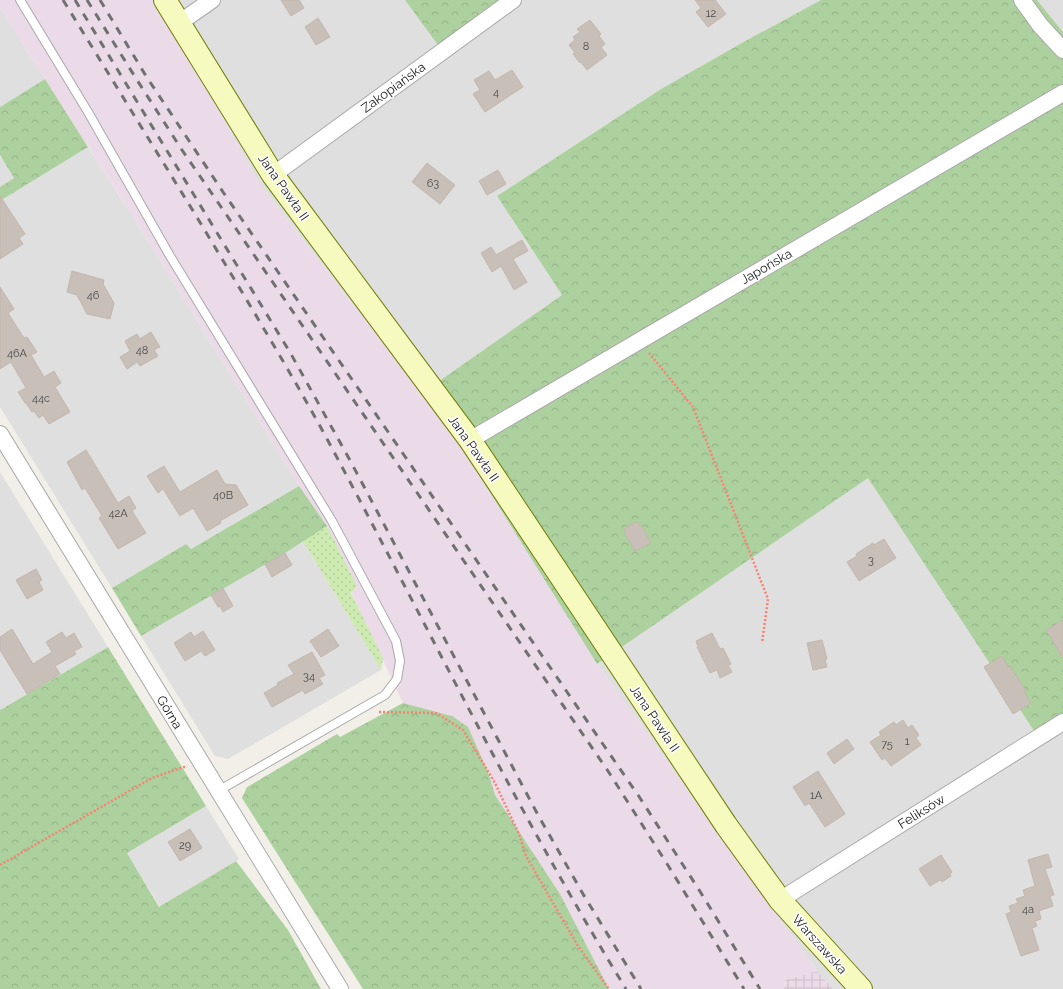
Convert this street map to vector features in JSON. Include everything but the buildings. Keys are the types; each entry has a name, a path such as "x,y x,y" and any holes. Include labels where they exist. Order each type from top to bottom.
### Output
{"main road":[{"name":"Jana Pawła II","path":"165,0 273,175 470,440 726,825 780,900"},
{"name":"Warszawska","path":"780,900 861,989"}],"street":[{"path":"179,24 212,0"},
{"name":"Zakopiańska","path":"273,175 513,0"},
{"path":"1022,0 1040,25 1063,50"},
{"name":"Japońska","path":"470,440 1063,93"},
{"name":"Górna","path":"0,434 340,989"},
{"name":"Feliksów","path":"780,900 1063,722"}],"lane":[{"path":"20,0 88,112 170,256 332,520 396,641 400,661 396,679 385,695 218,791"}],"path":[{"path":"639,340 693,407 768,598 762,643"},
{"path":"373,702 379,712 436,713 463,730 495,783 519,834 526,856 578,946 608,989"},
{"path":"0,865 152,778 186,767 199,760"}],"shaded area":[{"path":"0,0 156,0 178,36 260,185 422,393 461,446 597,664 817,971 785,980 784,989 609,989 560,894 495,795 488,772 452,716 403,703 351,592 327,526 299,486 142,231 0,8"},
{"path":"156,0 405,0 438,45 500,0 821,0 661,89 497,196 562,295 422,393 260,185 178,36"},
{"path":"1037,0 1063,0 1063,32"},
{"path":"0,8 45,79 0,107"},
{"path":"88,147 142,231 299,486 191,549 186,544 112,588 0,407 0,201"},
{"path":"0,155 14,178 0,187"},
{"path":"0,472 108,647 0,710"},
{"path":"868,477 1040,740 1063,726 1063,989 833,989 817,971 597,664"},
{"path":"303,541 381,670 228,759 215,756 141,636"},
{"path":"206,806 239,859 160,907 127,853"},
{"path":"817,971 833,989 784,989 785,980"}],"green space":[{"path":"405,0 500,0 438,45"},
{"path":"821,0 1037,0 1063,32 1063,726 1040,740 868,478 597,664 461,446 422,393 562,295 497,196 661,89"},
{"path":"45,79 88,147 0,201 0,187 14,178 0,155 0,107"},
{"path":"299,486 327,526 285,553 141,636 112,588 186,544 191,549"},
{"path":"327,526 357,586 351,593 383,658 381,670 303,541"},
{"path":"108,647 206,806 127,853 159,907 236,861 288,930 321,989 0,989 0,710"},
{"path":"403,703 452,716 468,727 488,772 495,795 560,894 609,989 363,989 242,798 247,787 337,734 340,737"}],"railway":[{"path":"63,0 195,214 305,399 545,851 626,989"},
{"path":"75,0 291,354 352,464 538,815 583,894 641,989"},
{"path":"87,0 182,150 608,771 744,989"},
{"path":"100,0 146,76 223,192 640,798 760,989"}]}
